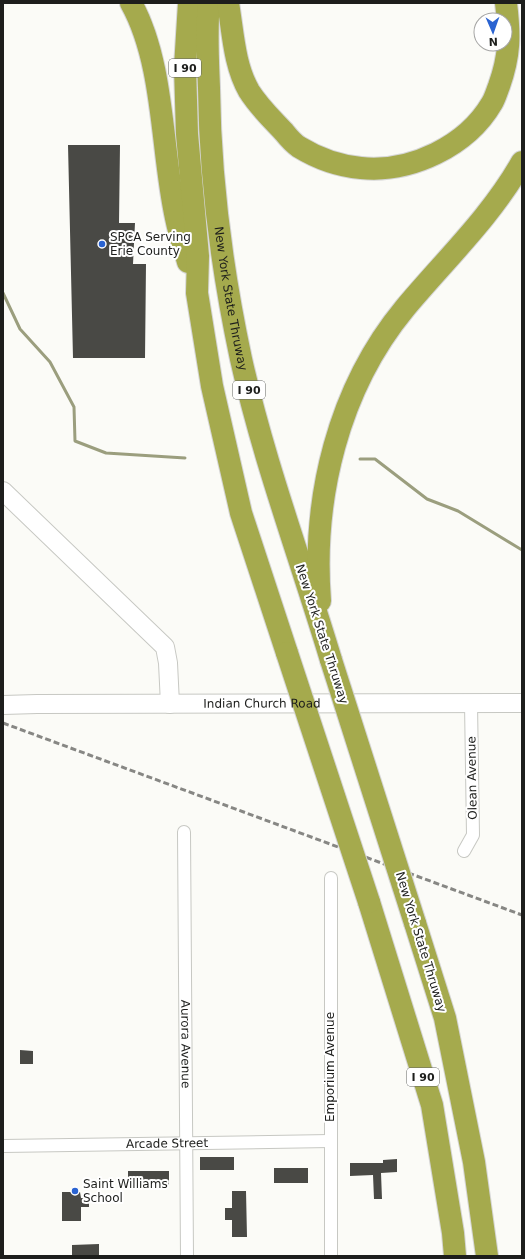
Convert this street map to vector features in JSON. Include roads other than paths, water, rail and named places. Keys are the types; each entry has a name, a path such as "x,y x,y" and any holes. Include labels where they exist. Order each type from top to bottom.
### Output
{"highway":[{"path":"131,3 146,39 157,90 176,218 197,293"},
{"name":"New York State Thruway","path":"189,3 185,67 187,134 198,256 197,293 212,386 241,513 369,902 432,1105 453,1233 455,1256"},
{"name":"New York State Thruway","path":"209,3 209,144 227,282 241,359 258,423 298,557 445,1018 474,1162 487,1256"},
{"path":"228,3 237,62 248,89 264,114 297,146 330,162 361,168 390,167 423,160 447,148 471,129 492,103 506,67 510,34 506,3"},
{"path":"322,630 319,563 326,475 335,441 363,372 381,341 404,309 476,228 508,188 522,162"}],"street":[{"path":"3,491 165,647 168,663 170,704"},
{"name":"Olean Avenue","path":"464,851 473,835 471,703"},
{"name":"Indian Church Road","path":"3,705 522,703"},
{"name":"Aurora Avenue","path":"184,832 187,1256"},
{"name":"Emporium Avenue","path":"331,878 331,1256"},
{"name":"Arcade Street","path":"3,1146 330,1141"}],"waterway":[{"path":"3,293 20,329 50,362 74,407 75,441 106,453 185,458"},
{"path":"360,459 375,459 427,499 458,511 522,550"}],"railway":[{"path":"3,723 522,915"}],"place":[{"name":"SPCA Serving Erie County","path":"102,244"},
{"name":"Saint Williams School","path":"75,1191"}]}
